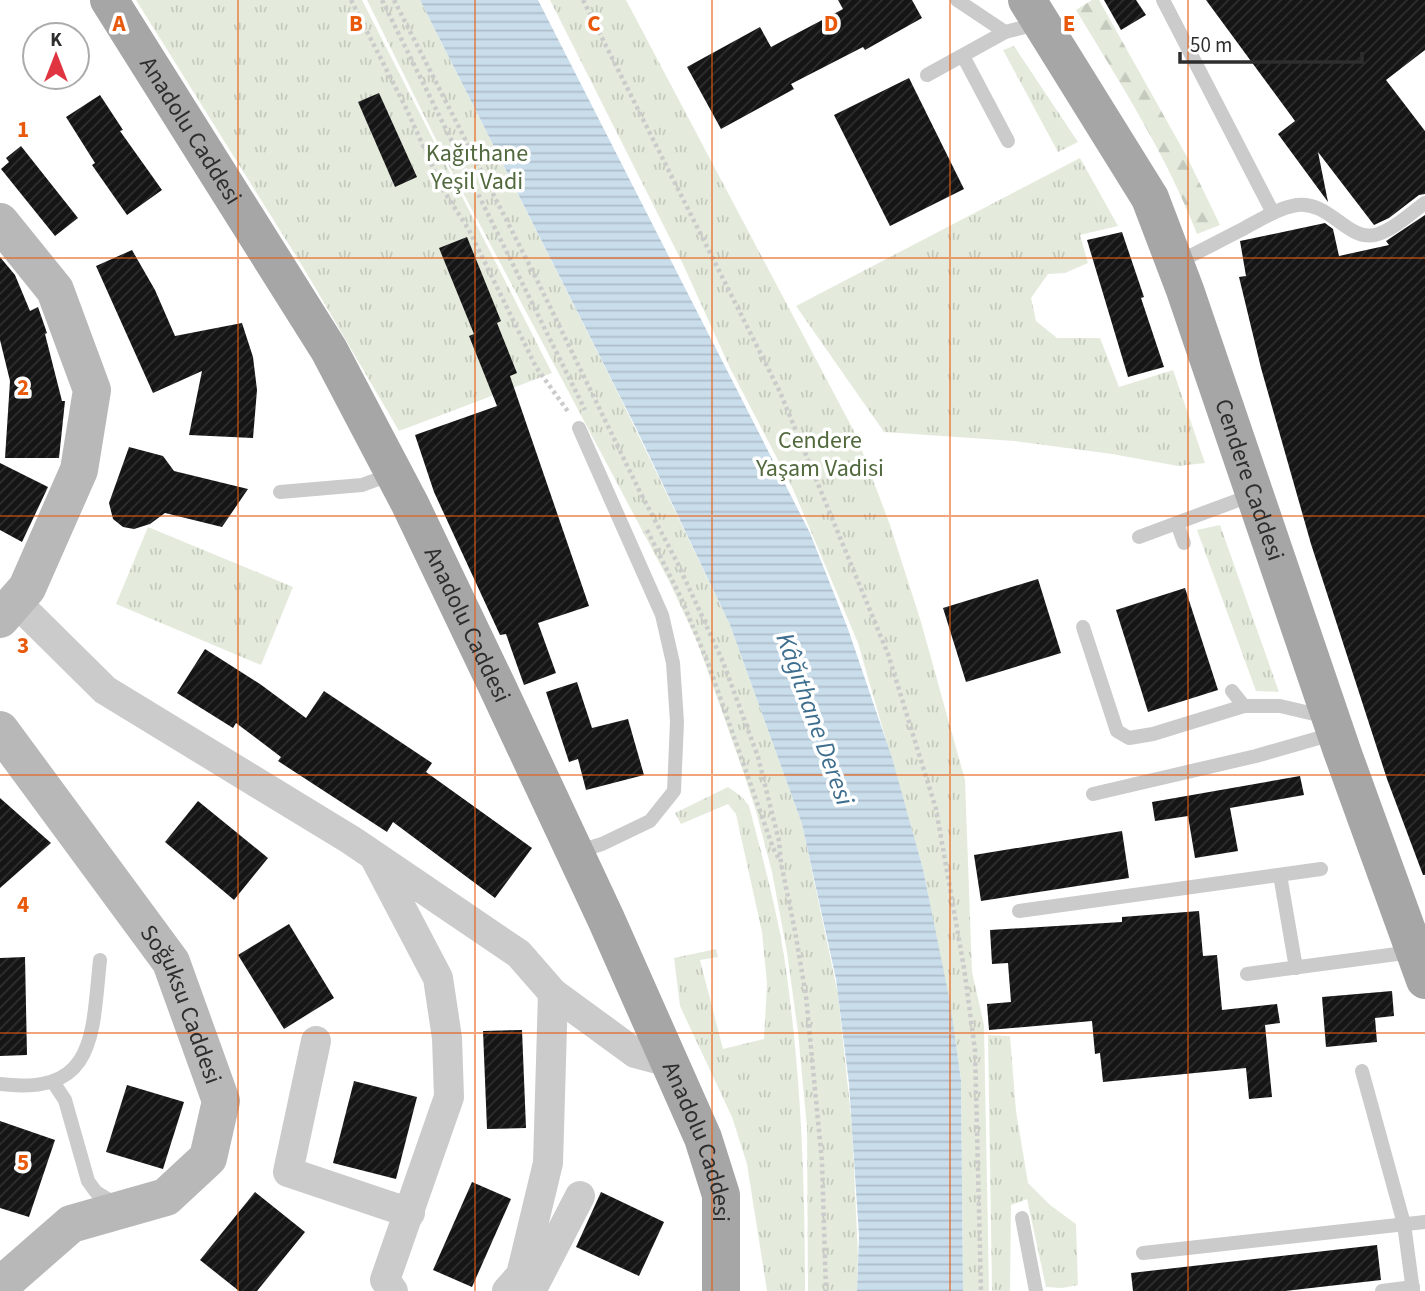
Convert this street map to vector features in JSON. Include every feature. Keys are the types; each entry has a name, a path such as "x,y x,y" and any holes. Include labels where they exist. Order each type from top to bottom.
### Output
{"main road":[{"name":"Anadolu Caddesi","path":"108,0 329,350 394,473 575,852 703,1138 720,1195 721,1291"},
{"name":"Cendere Caddesi","path":"1024,17 1150,198 1419,966"},
{"path":"720,1195 740,1245 747,1291"}],"street":[{"path":"0,222 55,290 92,390 79,471 27,588 8,610 105,690 373,855 519,954 553,993 635,1053 669,1062"},
{"name":"Soğuksu Caddesi","path":"0,730 171,962 221,1101 208,1158 166,1197 71,1224 0,1286"},
{"path":"373,855 438,978 447,1038 449,1097 385,1280 393,1291"},
{"path":"507,1291 520,1275 548,1163 553,993"},
{"path":"316,1041 288,1172 410,1213"},
{"path":"531,1291 580,1196"}],"lane":[{"path":"957,0 1024,17"},
{"path":"1163,0 1273,213"},
{"path":"927,75 963,56 1024,17"},
{"path":"963,56 1008,141"},
{"path":"1175,264 1273,213 1294,205 1308,204 1321,208 1362,235 1375,235 1425,203"},
{"path":"575,852 603,844 650,821 674,791 677,722 673,663 662,615 579,428"},
{"path":"280,492 362,485 394,473"},
{"path":"1139,537 1254,494"},
{"path":"1177,523 1184,543"},
{"path":"1083,626 1116,731 1129,738 1153,734 1244,706 1280,706 1334,726"},
{"path":"1231,691 1244,706"},
{"path":"1090,700 1105,696"},
{"path":"1093,794 1256,756 1334,726"},
{"path":"1019,911 1321,869"},
{"path":"1280,875 1296,968"},
{"path":"0,1084 18,1086 53,1082 74,1070 88,1046 100,960"},
{"path":"1247,974 1296,968 1419,966"},
{"path":"1362,1071 1404,1224 1413,1289 1382,1291"},
{"path":"53,1082 65,1100 88,1181 96,1192 125,1209"},
{"path":"1022,1218 1036,1291"},
{"path":"1143,1254 1425,1222"}],"path":[{"path":"351,0 407,110 442,188 469,230 536,367 579,428"},
{"path":"394,0 678,564 723,662 758,757 779,841 806,996 822,1162 826,1291"},
{"path":"583,0 780,393 888,654 936,809 975,1050 981,1291"}],"green space":[{"path":"136,0 362,0 552,373 399,431 306,272"},
{"name":"Kağıthane Yeşil Vadi","path":"367,0 420,0 619,395 730,625 802,824 838,994 852,1126 857,1291 808,1291 807,1128 787,952 772,872 756,811 697,641 669,581 453,174"},
{"name":"Cendere Yaşam Vadisi","path":"550,0 626,0 856,435 890,525 921,622 965,780 972,972 984,1025 989,1291 963,1291 961,1080 950,1006 923,869 858,643 793,489 730,368 682,262"},
{"path":"1092,0 1099,0 1187,157 1220,225 1197,234 1157,147 1076,10"},
{"path":"1014,46 1078,142 1058,152 1003,50"},
{"path":"1080,158 1118,226 1080,235 1088,263 1065,273 1048,274 1031,298 1036,321 1057,338 1100,338 1119,387 1173,370 1205,463 1178,466 1014,441 884,432 796,306"},
{"path":"1220,525 1279,692 1256,691 1197,530"},
{"path":"148,527 293,587 261,665 116,604"},
{"path":"728,787 749,806 773,899 784,956 801,1123 805,1291 767,1291 747,1164 732,1117 680,1006 674,958 716,949 718,957 700,960 723,1049 764,1039 767,984 762,932 736,814 728,804 681,824 675,813"},
{"path":"988,1035 1010,1036 1016,1111 1028,1183 1050,1205 1076,1224 1078,1285 1046,1287 1027,1199 1011,1205 1010,1291 992,1291"}],"water":[{"name":"Kâğıthane Deresi","path":"420,0 538,0 810,533 848,629 892,758 923,869 950,1002 961,1080 963,1291 857,1291 859,1236 849,1084 836,979 802,824 730,625 635,426"}],"building":[{"path":"838,0 912,0 922,18 865,50 863,47 791,84 794,89 721,129 687,67 760,27 771,47 843,9"},
{"path":"1104,0 1136,0 1146,15 1121,30"},
{"path":"1206,0 1425,0 1425,50 1386,80 1425,131 1425,194 1419,195 1389,218 1374,225 1318,152 1328,202 1278,134 1295,121"},
{"path":"909,78 964,189 890,226 834,115"},
{"path":"379,93 417,177 395,187 358,102"},
{"path":"100,95 123,130 120,131 162,190 127,215 92,165 95,163 66,117"},
{"path":"21,146 78,218 55,236 1,169 9,162 6,158"},
{"path":"1425,215 1423,875 1387,779 1311,544 1261,368 1239,277 1246,276 1240,241 1325,223 1333,229 1339,256 1389,245 1386,241"},
{"path":"1122,232 1164,367 1128,377 1087,240"},
{"path":"467,237 501,321 497,323 517,373 510,376 589,606 538,623 556,673 524,685 506,634 500,635 434,492 415,435 497,406 469,336 474,334 439,248"},
{"path":"132,250 155,290 175,336 242,323 253,357 257,390 253,438 189,435 202,371 153,393 96,266"},
{"path":"0,257 15,275 30,311 38,307 47,333 45,334 62,401 65,401 59,458 5,458 10,381 0,340"},
{"path":"129,447 163,456 174,471 248,489 222,527 165,513 150,524 134,529 123,527 113,519 109,503"},
{"path":"0,463 48,487 22,542 0,530"},
{"path":"1038,579 1061,653 966,682 943,608"},
{"path":"1185,588 1218,690 1148,712 1116,610"},
{"path":"205,649 260,684 306,718 324,691 432,763 426,772 532,848 495,898 393,822 387,832 278,761 281,757 236,723 233,728 177,693"},
{"path":"577,682 592,728 628,719 644,775 586,790 578,759 569,762 546,692"},
{"path":"1300,776 1304,795 1230,808 1238,851 1195,858 1188,816 1155,821 1152,802"},
{"path":"0,798 51,843 0,888"},
{"path":"198,801 268,858 234,900 165,842"},
{"path":"1122,831 1129,878 981,901 974,855"},
{"path":"1199,911 1203,956 1217,955 1222,1010 1277,1004 1280,1023 1265,1025 1272,1097 1249,1099 1246,1068 1103,1082 1100,1053 1095,1054 1092,1021 989,1030 987,1004 1011,1002 1008,963 992,964 990,930 1122,922 1122,917"},
{"path":"289,924 334,998 284,1029 238,955"},
{"path":"25,957 27,1055 0,1056 0,958"},
{"path":"1392,991 1394,1016 1375,1018 1377,1042 1326,1047 1322,997"},
{"path":"522,1030 526,1128 487,1129 483,1031"},
{"path":"354,1081 417,1097 396,1179 333,1163"},
{"path":"127,1085 184,1102 163,1169 106,1152"},
{"path":"0,1121 55,1140 29,1217 0,1208"},
{"path":"472,1182 511,1199 472,1287 433,1270"},
{"path":"255,1192 305,1232 257,1291 239,1291 200,1260"},
{"path":"601,1192 664,1222 639,1276 576,1247"},
{"path":"1377,1245 1381,1280 1285,1291 1133,1291 1131,1273"}]}
